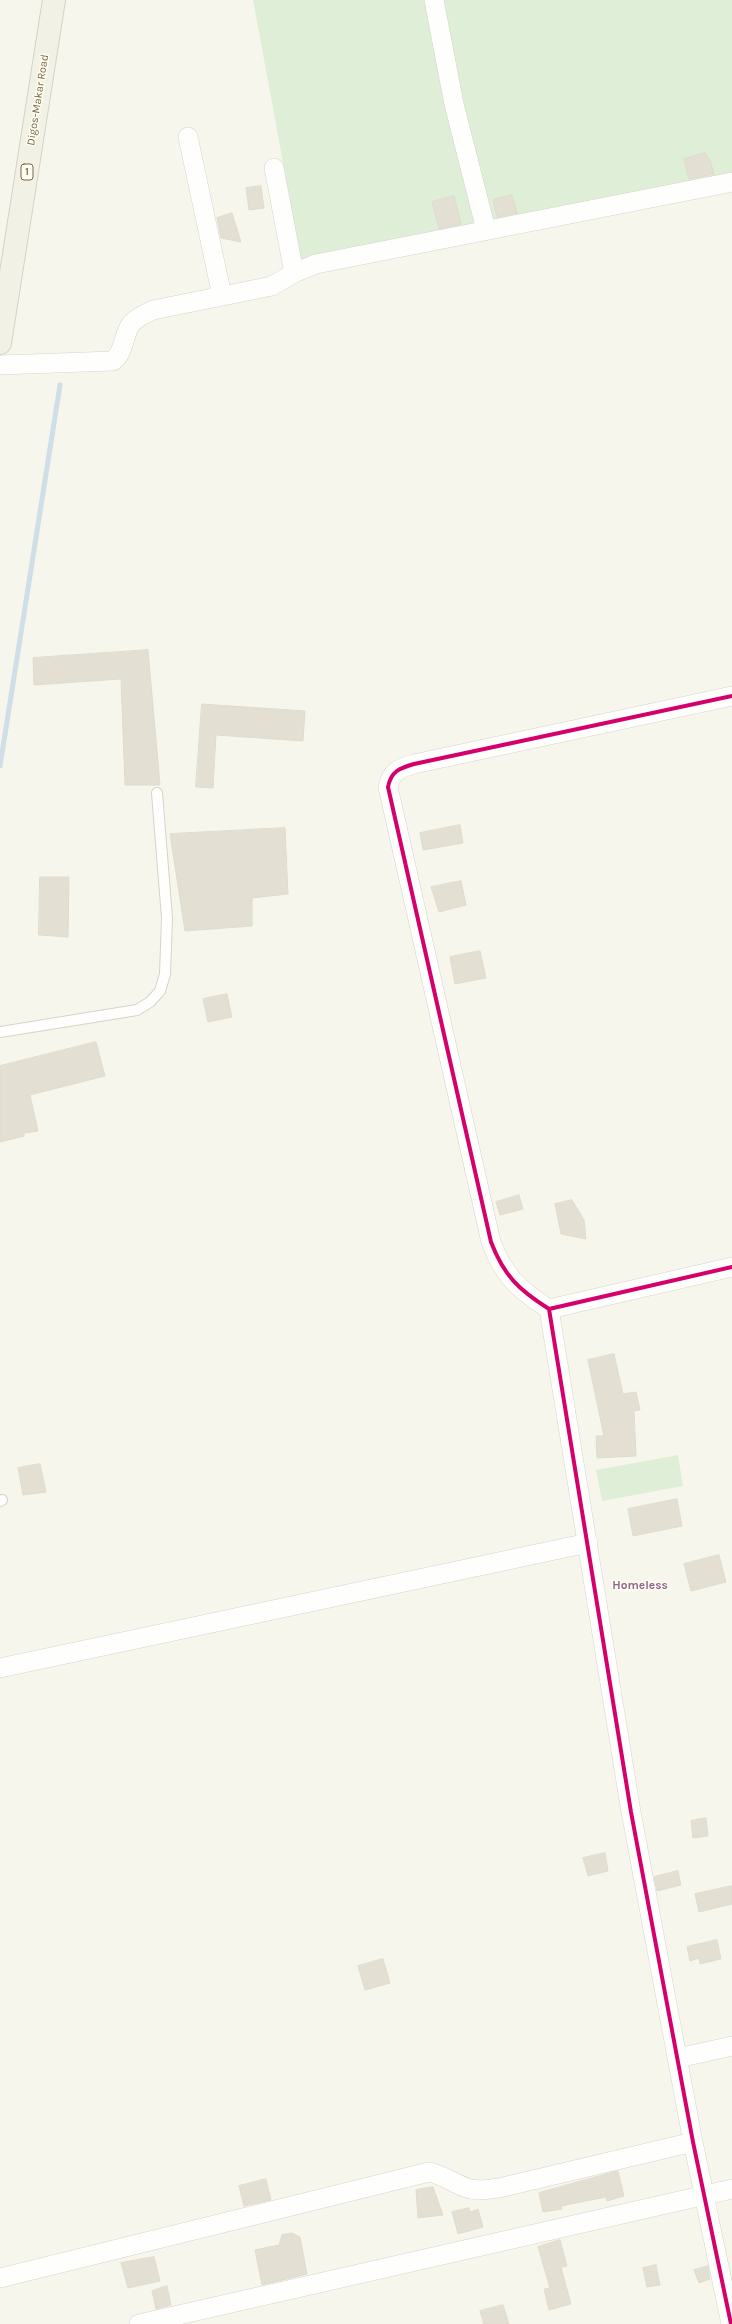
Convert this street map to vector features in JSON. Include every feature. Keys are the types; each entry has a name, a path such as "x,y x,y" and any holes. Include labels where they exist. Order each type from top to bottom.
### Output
{"main road":[{"name":"Digos-Makar Road","path":"1,329 5,278 54,0"}],"street":[{"path":"434,0 454,104 486,230"},
{"path":"188,137 222,296"},
{"path":"274,168 294,272"},
{"path":"0,365 113,361 117,358 125,342 130,325 137,318 153,310 272,286 294,272 316,264 732,182"},
{"path":"732,696 414,764 395,771 390,778 389,795 491,1242 498,1260 509,1278 528,1295 549,1309 732,1267"},
{"path":"549,1309 631,1812 693,2142 705,2194 726,2263 731,2324"},
{"path":"0,1668 588,1544"},
{"path":"678,2058 732,2046"},
{"path":"0,2278 429,2172 442,2175 467,2189 479,2190 499,2188 693,2142"},
{"path":"139,2324 732,2189"}],"lane":[{"path":"0,1032 137,1010 150,1002 160,991 165,974 167,918 157,793"}],"green space":[{"path":"253,0 732,0 732,179 303,271"},
{"path":"678,1455 683,1486 602,1501 596,1470"}],"building":[{"path":"705,153 710,160 714,174 689,179 684,159"},
{"path":"261,186 264,208 249,210 246,188"},
{"path":"512,195 517,213 497,217 493,200"},
{"path":"454,196 461,224 439,229 432,202"},
{"path":"232,213 241,242 221,238 217,218"},
{"path":"148,650 160,785 125,785 121,679 34,685 33,658"},
{"path":"202,704 305,711 303,741 216,735 213,788 196,787"},
{"path":"460,825 463,843 423,850 420,833"},
{"path":"285,828 288,894 252,898 252,926 185,931 170,834"},
{"path":"40,877 69,877 68,937 39,935"},
{"path":"461,881 466,905 439,912 431,887"},
{"path":"480,951 486,978 455,984 450,957"},
{"path":"227,994 232,1017 208,1022 203,999"},
{"path":"96,1042 105,1076 30,1095 38,1131 24,1133 24,1136 0,1142 0,1066"},
{"path":"519,1195 523,1209 500,1215 496,1202"},
{"path":"572,1200 584,1220 586,1239 561,1234 555,1204"},
{"path":"614,1354 623,1394 636,1392 640,1410 634,1411 636,1456 597,1458 596,1436 604,1436 588,1360"},
{"path":"40,1464 46,1492 23,1495 18,1468"},
{"path":"677,1499 682,1526 633,1536 628,1509"},
{"path":"719,1555 726,1582 691,1591 684,1564"},
{"path":"706,1818 708,1836 693,1838 691,1821"},
{"path":"605,1853 608,1871 588,1876 583,1858"},
{"path":"678,1871 681,1885 657,1891 654,1877"},
{"path":"732,1886 732,1904 699,1912 695,1894"},
{"path":"717,1940 721,1959 700,1964 699,1958 690,1961 687,1947"},
{"path":"383,1959 390,1983 365,1990 358,1966"},
{"path":"618,2171 624,2196 607,2201 606,2197 561,2206 562,2209 543,2212 539,2193"},
{"path":"266,2179 271,2200 244,2206 239,2186"},
{"path":"433,2187 443,2215 418,2218 416,2190"},
{"path":"469,2208 470,2212 478,2209 483,2227 458,2234 452,2212"},
{"path":"292,2233 300,2237 307,2274 262,2285 255,2250 279,2245 282,2235"},
{"path":"560,2240 567,2266 561,2267 571,2304 549,2310 544,2289 550,2288 538,2247"},
{"path":"154,2257 160,2281 128,2288 121,2263"},
{"path":"656,2265 660,2285 647,2287 643,2268"},
{"path":"708,2266 710,2279 699,2283 694,2270"},
{"path":"167,2286 171,2305 156,2309 152,2291"},
{"path":"503,2305 509,2324 484,2324 480,2311"}],"waterway":[{"path":"0,766 60,385"}],"cycle path":[{"path":"732,696 414,764 397,771 391,777 388,787 491,1242 501,1264 507,1273 529,1295 549,1309 732,1267"},
{"path":"549,1309 631,1812 693,2142 731,2324"}],"district":[{"name":"Homeless","path":"640,1586"}]}
